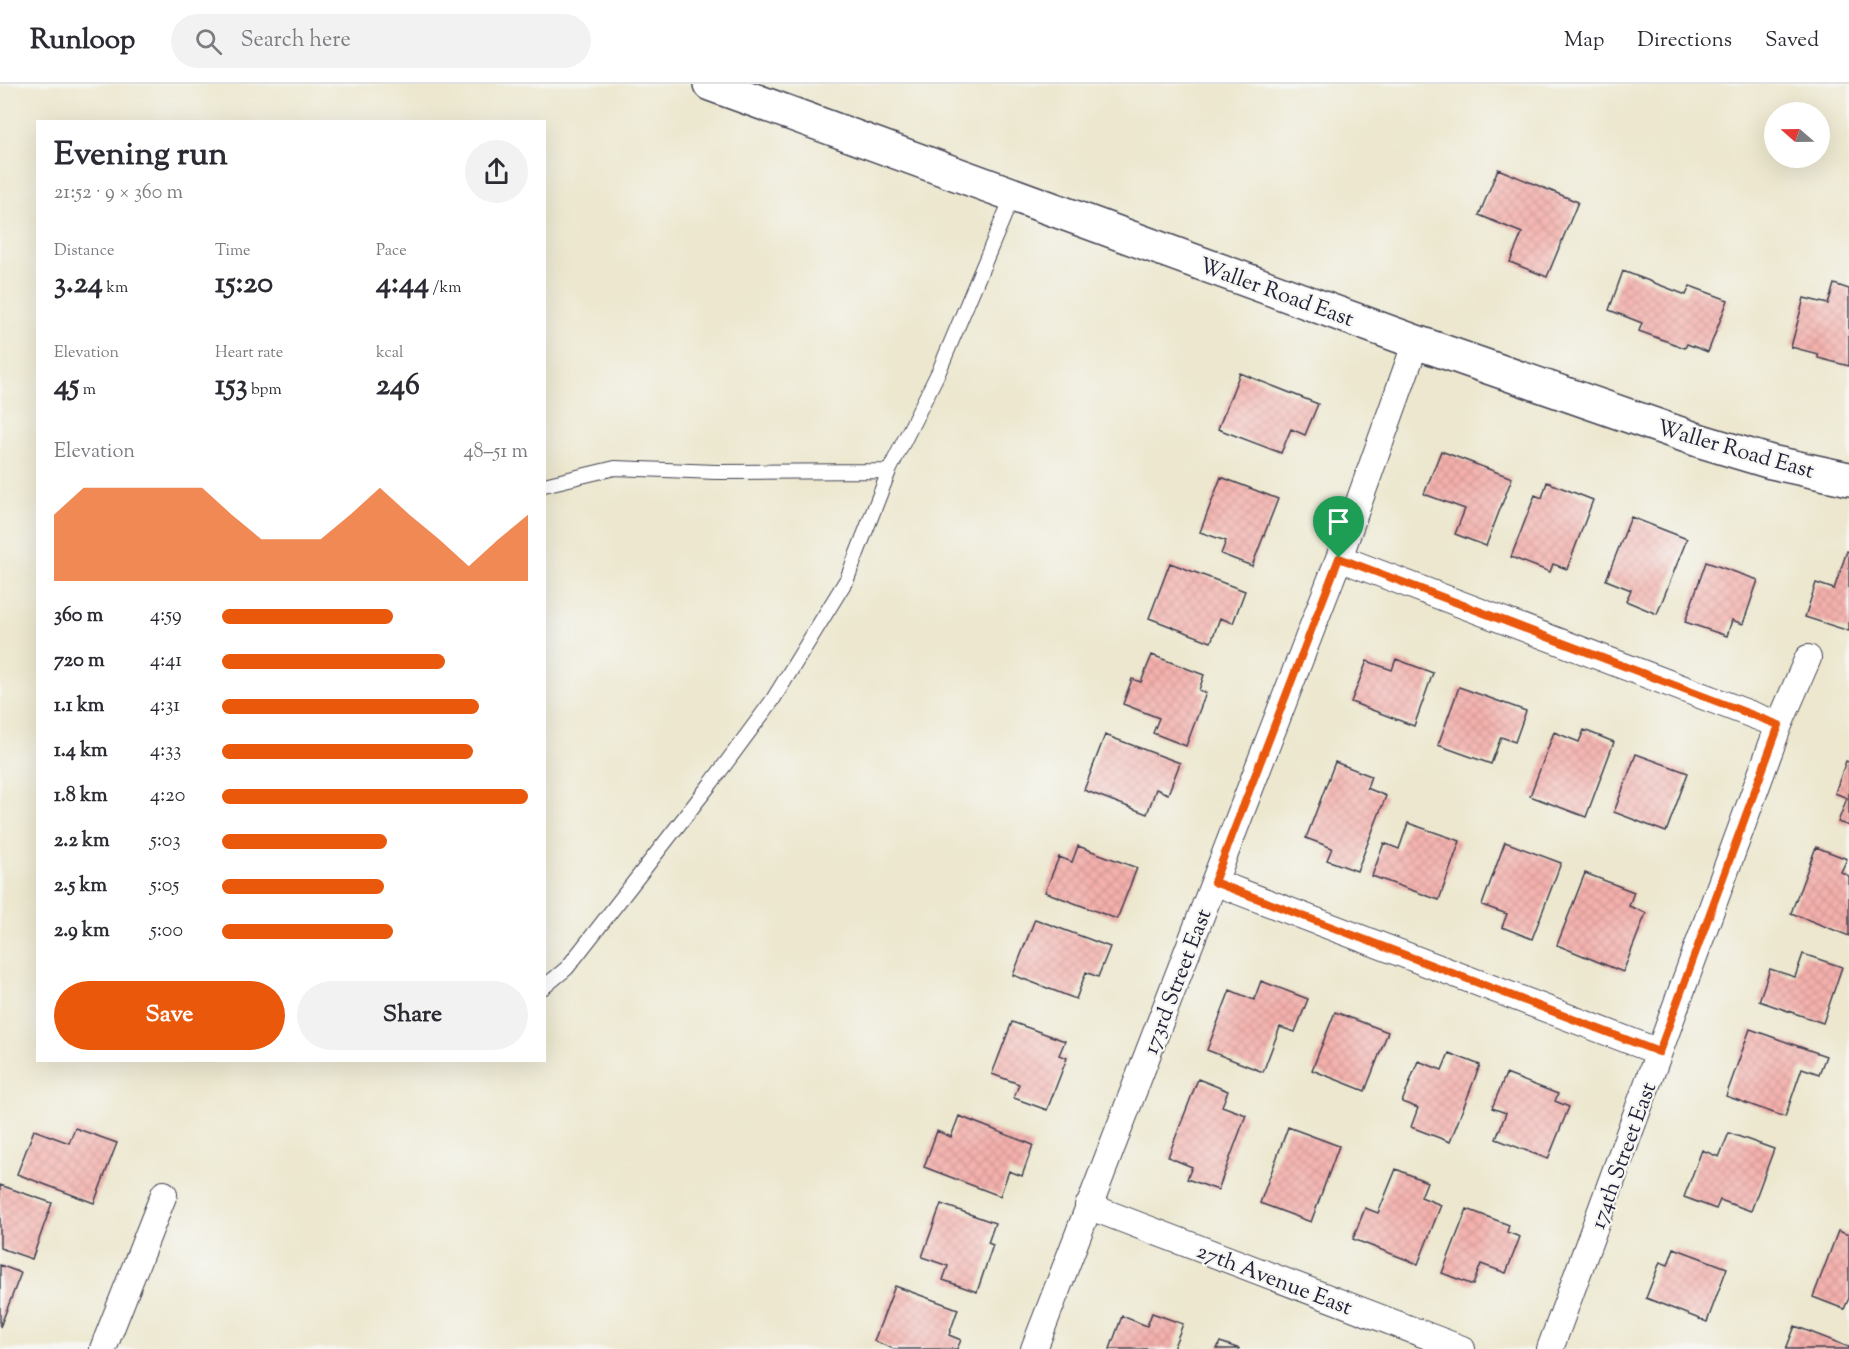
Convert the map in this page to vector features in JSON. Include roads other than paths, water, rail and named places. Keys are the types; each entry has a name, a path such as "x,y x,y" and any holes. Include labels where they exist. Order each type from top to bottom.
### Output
{"street":[{"name":"Waller Road East","path":"710,84 1416,342 1701,441 1771,462 1849,478"},
{"name":"173rd Street East","path":"1034,1349 1339,558 1416,342"},
{"path":"1339,558 1779,725"},
{"name":"174th Street East","path":"1550,1349 1779,725 1808,658"},
{"path":"1214,882 1659,1052"},
{"path":"103,1349 164,1194"},
{"name":"27th Avenue East","path":"1088,1206 1462,1349"}],"lane":[{"path":"546,985 567,968 772,701 847,579 889,471 939,371 1013,195"},
{"path":"546,485 615,468 716,472 889,471"}]}
